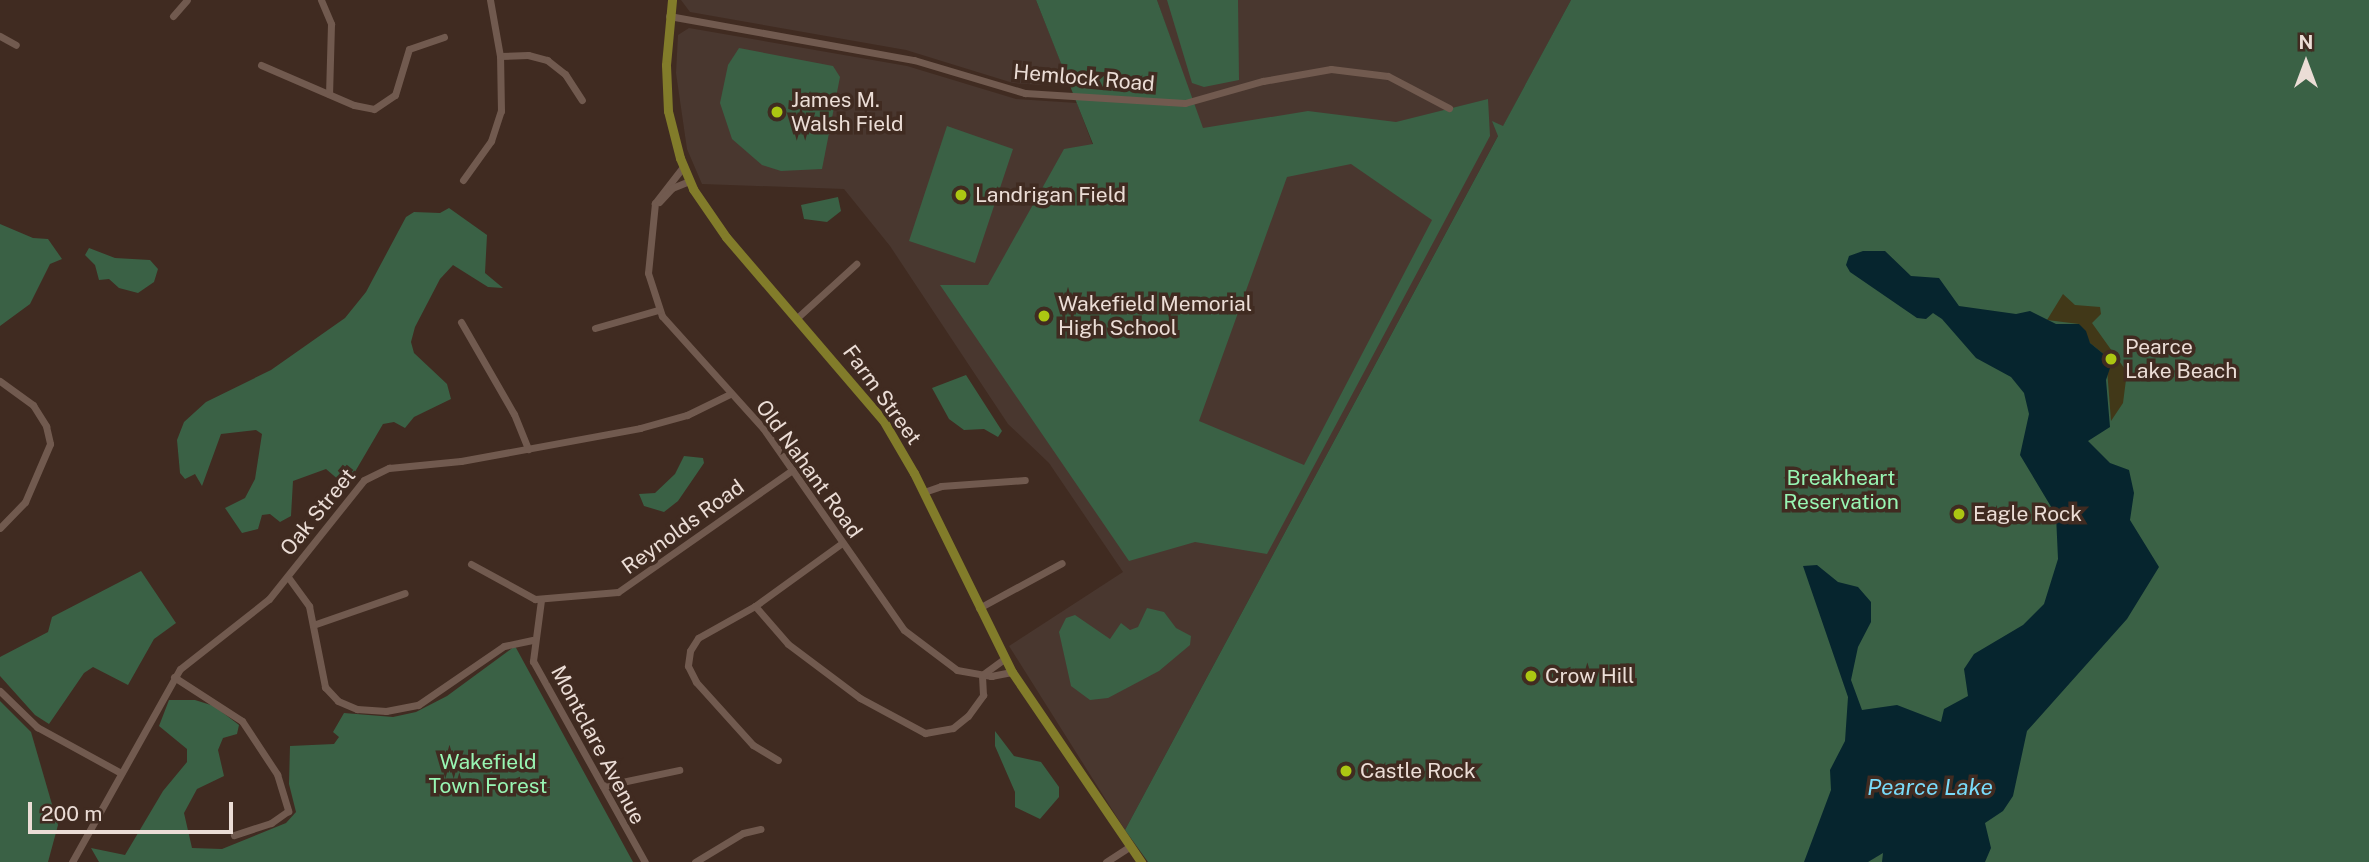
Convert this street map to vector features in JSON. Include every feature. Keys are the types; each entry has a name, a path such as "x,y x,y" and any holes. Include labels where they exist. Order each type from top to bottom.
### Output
{"main road":[{"name":"Farm Street","path":"670,7 667,95 683,167 689,181 726,237 876,409 924,492 1004,659 1141,862"}],"street":[{"path":"173,16 187,0"},
{"path":"321,0 331,21 329,94"},
{"path":"463,180 491,141 500,120 500,55 490,0"},
{"name":"Hemlock Road","path":"670,7 914,60 1025,93 1185,103 1297,73 1331,69 1388,76 1449,108"},
{"path":"0,36 16,45"},
{"path":"261,65 365,108 383,105 398,89 408,50 443,37"},
{"path":"500,55 528,55 547,60 565,74 582,100"},
{"name":"Old Nahant Road","path":"683,167 661,191 655,209 648,273 658,310 763,428 909,635 946,665 982,675 1012,672"},
{"path":"655,209 672,188 689,181"},
{"path":"798,317 856,264"},
{"path":"596,328 658,310"},
{"path":"461,322 514,414 528,449"},
{"path":"0,381 33,405 47,426 50,444 25,502 0,528"},
{"name":"Oak Street","path":"72,862 174,677 194,655 260,609 352,491 372,474 528,449 664,423 730,394"},
{"name":"Reynolds Road","path":"471,564 523,596 541,600 626,589 792,470"},
{"path":"924,492 941,486 1025,480"},
{"path":"778,760 753,745 696,682 688,666 690,651 698,638 755,606 842,543"},
{"path":"979,608 1062,562"},
{"path":"288,576 307,601 329,692 346,706 376,711 418,705 503,646 532,640"},
{"path":"313,625 405,593"},
{"name":"Montclare Avenue","path":"541,600 532,640 533,661 645,862"},
{"path":"755,606 775,631 816,667 921,732 947,731 964,720 983,695 982,675 1004,659"},
{"path":"174,677 242,721 277,774 288,811 271,823 234,835"},
{"path":"0,691 37,727 121,773"},
{"path":"603,786 679,770"},
{"path":"695,862 743,833 761,829"},
{"path":"1106,862 1129,847"}],"shaded area":[{"path":"681,0 1036,0 1071,87 1013,83 906,50 690,12"},
{"path":"1157,0 1571,0 1125,830 1009,646 1123,572 1049,463 1008,424 890,246 844,189 702,184 687,149 676,73 678,35 689,28 907,66 1016,99 1077,103 1105,178 1250,272"}],"green space":[{"path":"1036,0 1157,0 1203,128 1308,111 1396,122 1488,99 1490,136 1267,554 1195,542 1129,561 940,285 988,285 1064,149 1093,144","holes":["1351,164 1432,220 1304,465 1199,421 1287,177"]},
{"path":"1167,0 1238,0 1239,80 1204,87 1192,83"},
{"name":"Breakheart Reservation","path":"1571,0 2369,0 2369,862 1148,862 1125,830 1498,136 1492,121 1503,126"},
{"name":"James M. Walsh Field","path":"739,48 833,66 840,77 822,169 781,171 762,165 732,139 720,103 728,65"},
{"name":"Landrigan Field","path":"947,126 1013,149 975,263 909,241"},
{"path":"838,197 841,211 827,222 804,219 801,205"},
{"path":"449,208 487,235 485,273 503,288 488,287 453,265 440,279 415,327 411,342 414,353 447,384 451,399 414,417 405,428 394,422 383,424 349,482 340,481 326,469 293,481 291,516 280,522 270,514 262,515 258,529 242,533 225,508 245,498 255,479 262,434 256,430 221,434 202,486 195,474 185,479 180,473 177,440 184,422 206,402 271,370 345,318 366,292 406,217 414,212 440,213"},
{"path":"0,224 33,238 48,239 62,259 50,264 30,304 0,326"},
{"path":"89,248 115,258 150,260 158,269 154,282 138,293 119,288 109,279 99,280 95,265 85,255"},
{"path":"966,375 1002,431 998,437 984,429 964,430 949,419 932,388"},
{"path":"684,456 703,458 704,463 678,501 664,512 644,506 639,494 655,493 675,474"},
{"path":"141,571 176,623 154,639 128,685 93,667 84,673 49,724 35,715 0,676 0,657 48,632 52,617"},
{"path":"1147,608 1164,612 1176,628 1191,636 1190,645 1159,671 1108,698 1090,700 1071,686 1059,632 1066,618 1075,615 1110,639 1121,623 1130,630 1138,627"},
{"name":"Wakefield Town Forest","path":"515,646 633,862 99,862 91,848 125,855 163,791 187,762 187,749 159,726 169,700 195,700 214,706 239,725 237,734 223,738 218,750 224,776 197,789 184,813 192,848 222,849 286,823 296,812 289,784 290,746 334,744 339,737 333,732 344,713 393,717 416,712 447,696"},
{"path":"0,701 31,732 58,825 48,862 0,862"},
{"path":"995,731 1014,756 1041,762 1059,787 1059,797 1040,819 1015,807 1015,792 995,746"}],"sand":[{"name":"Pearce Lake Beach","path":"2063,294 2075,305 2100,307 2101,314 2092,323 2127,372 2123,403 2111,421 2106,356 2090,343 2079,324 2047,320"}],"water":[{"name":"Pearce Lake","path":"1863,251 1885,251 1911,276 1939,278 1959,306 2016,314 2030,311 2056,324 2079,324 2086,331 2090,343 2106,356 2110,368 2106,380 2110,427 2088,441 2110,463 2129,470 2134,493 2130,520 2159,567 2127,619 2027,731 2013,796 2003,811 1985,823 1991,848 1985,862 1882,862 1883,853 1868,862 1804,862 1831,790 1830,770 1845,741 1848,697 1803,566 1817,565 1838,582 1858,587 1871,602 1871,622 1858,647 1851,680 1862,710 1897,705 1941,722 1944,709 1968,696 1964,669 1974,654 2023,625 2044,604 2058,559 2056,515 2020,455 2029,414 2024,393 2011,377 1976,358 1942,319 1933,313 1926,319 1917,318 1850,272 1846,265 1849,256"}],"place":[{"name":"James M. Walsh Field","path":"777,112"},
{"name":"Landrigan Field","path":"961,195"},
{"name":"Wakefield Memorial High School","path":"1044,316"},
{"name":"Pearce Lake Beach","path":"2111,359"},
{"name":"Eagle Rock","path":"1959,514"},
{"name":"Crow Hill","path":"1531,676"},
{"name":"Castle Rock","path":"1346,771"}]}
